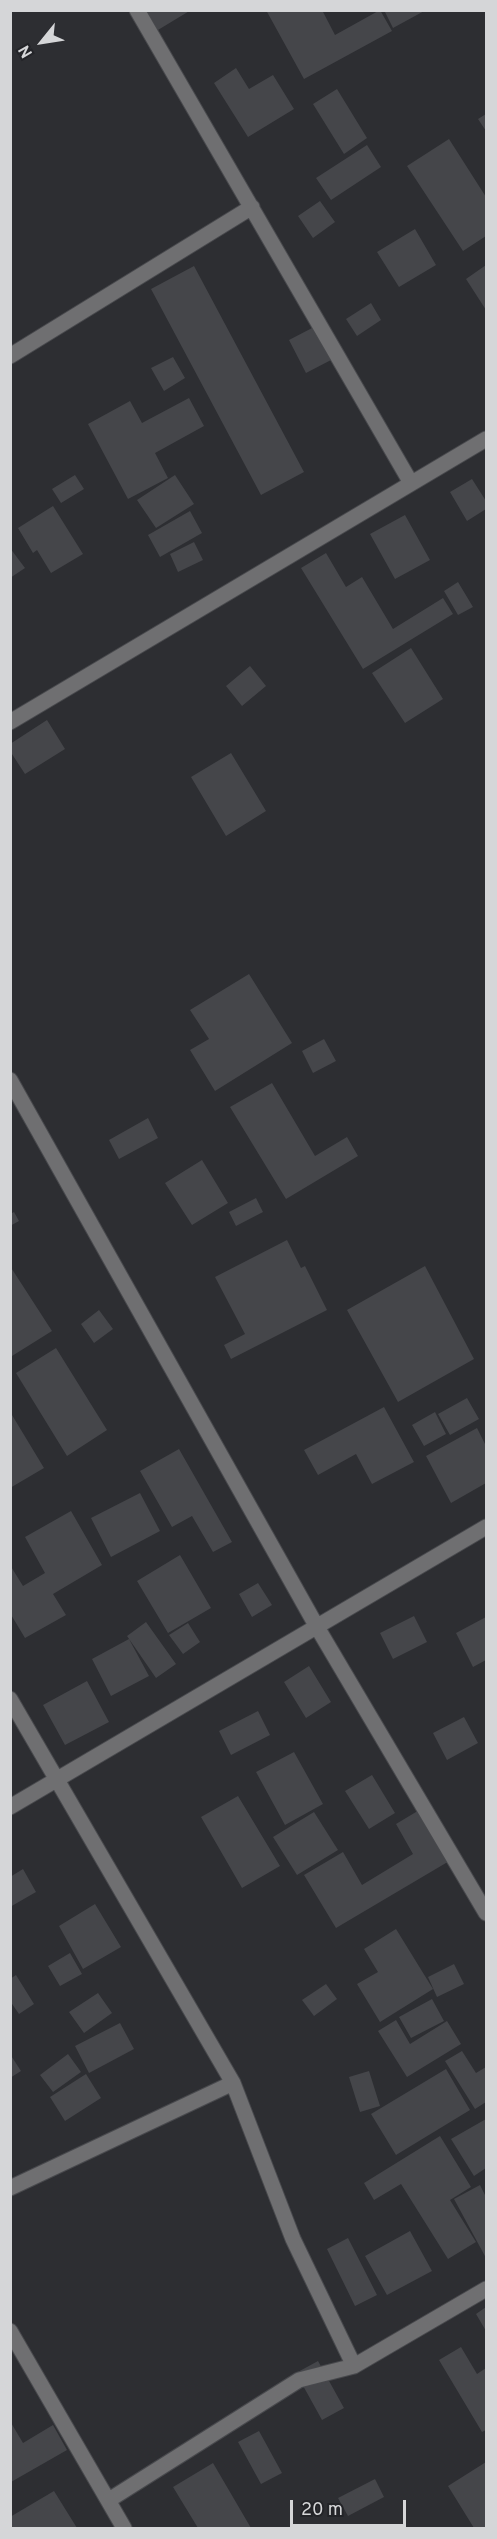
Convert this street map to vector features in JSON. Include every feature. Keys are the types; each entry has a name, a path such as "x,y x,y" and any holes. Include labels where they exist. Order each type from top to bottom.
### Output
{"street":[{"path":"137,10 411,483"},
{"path":"10,356 252,207"},
{"path":"10,722 486,439"},
{"path":"10,1080 317,1627 486,1913"},
{"path":"10,1808 486,1527"},
{"path":"10,1699 233,2083 293,2239 354,2366"},
{"path":"10,2188 233,2083"},
{"path":"109,2500 299,2380 354,2366 486,2289"},
{"path":"10,2331 124,2529"}],"building":[{"path":"140,10 191,10 153,33"},
{"path":"266,10 322,10 335,35 380,10 392,31 304,79"},
{"path":"384,10 426,10 393,28"},
{"path":"236,68 249,89 273,75 294,109 248,137 214,83"},
{"path":"337,89 367,138 344,154 313,104"},
{"path":"486,114 486,131 478,119"},
{"path":"449,139 486,197 486,236 463,251 407,166"},
{"path":"367,145 381,167 331,200 316,178"},
{"path":"320,201 335,222 313,238 298,216"},
{"path":"415,229 436,265 399,287 377,252"},
{"path":"486,265 486,310 466,279"},
{"path":"194,266 304,472 261,495 151,289"},
{"path":"371,303 381,320 357,336 346,319"},
{"path":"314,327 331,360 306,373 289,340"},
{"path":"173,357 185,378 164,391 151,368"},
{"path":"189,398 204,426 155,453 168,478 128,499 88,424 130,401 142,423"},
{"path":"75,475 84,489 61,503 52,489"},
{"path":"175,475 194,504 156,528 137,500"},
{"path":"472,479 486,501 486,509 467,521 450,492"},
{"path":"53,506 83,554 51,573 37,550 33,553 18,528"},
{"path":"190,511 202,533 160,557 148,535"},
{"path":"405,515 430,560 395,579 370,534"},
{"path":"194,542 203,560 178,572 170,554"},
{"path":"10,548 25,568 10,578"},
{"path":"326,553 346,587 362,577 393,629 443,598 453,614 363,669 301,568"},
{"path":"458,582 473,607 458,615 444,591"},
{"path":"411,648 443,699 405,723 372,673"},
{"path":"250,666 266,686 242,706 226,686"},
{"path":"47,720 65,749 25,774 10,751 10,744"},
{"path":"231,753 266,811 226,836 191,777"},
{"path":"249,974 292,1043 215,1091 190,1050 209,1039 190,1010"},
{"path":"324,1039 336,1061 313,1073 302,1051"},
{"path":"272,1083 315,1156 347,1137 358,1156 286,1199 230,1107"},
{"path":"148,1118 158,1138 119,1159 109,1140"},
{"path":"202,1160 228,1203 192,1225 165,1183"},
{"path":"256,1198 263,1212 236,1226 229,1212"},
{"path":"14,1212 19,1221 10,1226 10,1214"},
{"path":"287,1240 301,1268 305,1266 327,1310 231,1359 224,1345 245,1334 215,1277"},
{"path":"10,1266 52,1331 12,1356 10,1353"},
{"path":"425,1266 474,1359 398,1402 347,1310"},
{"path":"99,1310 113,1329 94,1343 81,1324"},
{"path":"56,1348 107,1430 67,1456 16,1373"},
{"path":"467,1398 479,1419 450,1435 438,1414"},
{"path":"384,1407 414,1462 372,1484 356,1454 318,1475 304,1450"},
{"path":"435,1412 446,1434 424,1446 412,1425"},
{"path":"12,1415 44,1468 10,1488 10,1416"},
{"path":"477,1428 486,1446 486,1483 451,1503 426,1456"},
{"path":"179,1449 232,1542 213,1552 192,1516 172,1527 140,1471"},
{"path":"140,1493 160,1531 111,1557 91,1518"},
{"path":"71,1511 102,1565 53,1594 66,1615 25,1638 10,1613 10,1565 23,1586 45,1573 25,1537"},
{"path":"180,1555 211,1608 168,1633 137,1581"},
{"path":"258,1583 272,1605 252,1617 239,1594"},
{"path":"414,1616 427,1642 393,1659 380,1633"},
{"path":"486,1617 486,1660 473,1667 456,1633"},
{"path":"146,1622 176,1664 156,1678 127,1636"},
{"path":"188,1623 200,1642 183,1654 169,1635"},
{"path":"129,1639 149,1676 111,1696 92,1659"},
{"path":"309,1666 331,1702 306,1718 284,1682"},
{"path":"87,1681 109,1722 65,1745 43,1705"},
{"path":"258,1711 270,1735 231,1755 219,1731"},
{"path":"464,1717 478,1743 447,1760 433,1733"},
{"path":"294,1752 323,1804 285,1825 256,1772"},
{"path":"372,1775 395,1813 369,1829 345,1791"},
{"path":"238,1796 280,1866 242,1888 201,1817"},
{"path":"421,1809 451,1860 336,1928 304,1875 343,1852 362,1885 413,1854 396,1824"},
{"path":"314,1812 338,1850 297,1875 273,1837"},
{"path":"23,1869 36,1892 10,1907 10,1877"},
{"path":"95,1904 121,1947 83,1969 59,1926"},
{"path":"396,1929 433,1989 380,2022 357,1984 378,1972 364,1949"},
{"path":"70,1953 82,1974 60,1986 48,1966"},
{"path":"454,1964 464,1984 437,1997 428,1977"},
{"path":"16,1975 34,2004 19,2014 10,2001 10,1979"},
{"path":"326,1984 337,1999 314,2016 302,2000"},
{"path":"98,1993 112,2013 84,2033 69,2012"},
{"path":"432,1999 444,2021 411,2038 399,2017"},
{"path":"396,2020 410,2044 447,2021 461,2044 407,2077 378,2031"},
{"path":"120,2023 134,2049 89,2073 75,2046"},
{"path":"462,2051 476,2073 486,2067 486,2102 475,2109 445,2061"},
{"path":"10,2054 21,2071 10,2078"},
{"path":"68,2054 81,2072 53,2092 40,2075"},
{"path":"446,2069 470,2110 396,2155 371,2114"},
{"path":"369,2071 380,2106 360,2112 349,2077"},
{"path":"86,2074 101,2098 65,2121 50,2097"},
{"path":"486,2119 486,2168 474,2176 451,2139"},
{"path":"440,2136 471,2187 450,2200 476,2242 448,2259 401,2184 374,2200 364,2183"},
{"path":"480,2185 486,2197 486,2258 454,2199"},
{"path":"410,2231 432,2271 387,2295 365,2256"},
{"path":"348,2238 377,2295 355,2306 327,2249"},
{"path":"486,2307 486,2331 476,2314"},
{"path":"461,2347 477,2374 486,2368 486,2430 482,2432 439,2360"},
{"path":"318,2361 344,2408 322,2420 296,2373"},
{"path":"10,2421 23,2443 53,2425 67,2450 11,2482"},
{"path":"259,2431 282,2473 261,2484 238,2442"},
{"path":"486,2462 486,2528 474,2528 448,2486"},
{"path":"213,2463 251,2528 198,2528 173,2487"},
{"path":"375,2479 384,2497 348,2516 338,2498"},
{"path":"54,2491 77,2528 10,2528 10,2517"}]}
